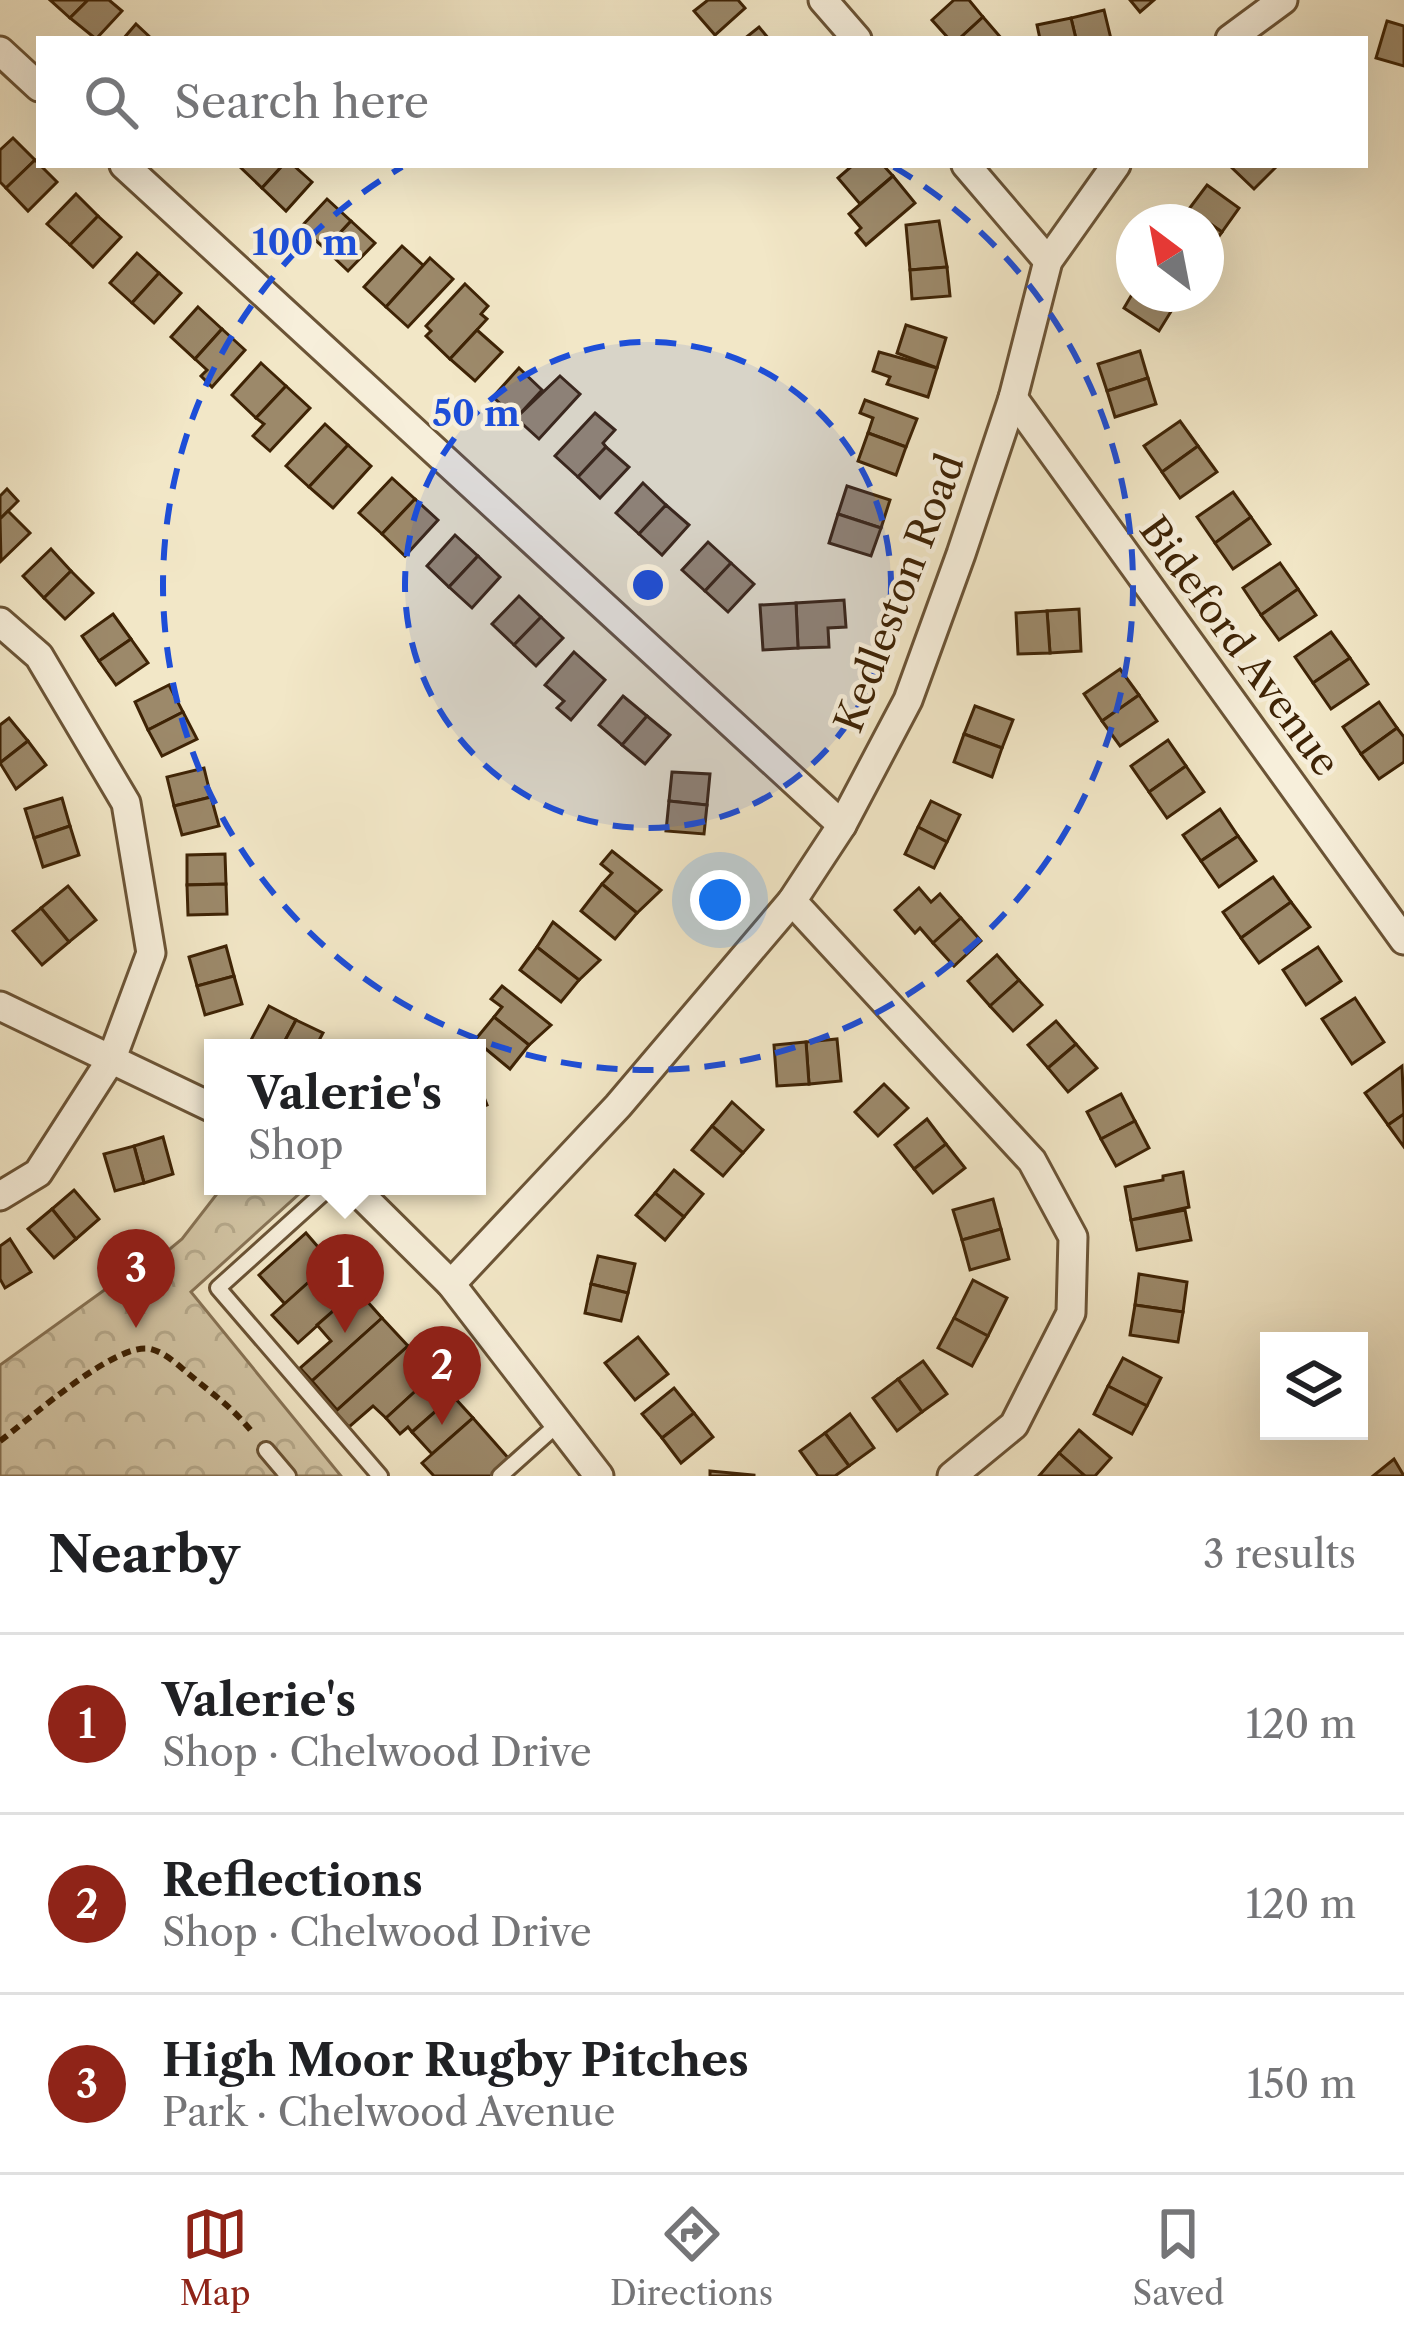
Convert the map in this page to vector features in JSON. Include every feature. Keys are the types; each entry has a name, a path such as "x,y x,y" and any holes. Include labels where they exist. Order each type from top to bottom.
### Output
{"street":[{"path":"823,0 854,36"},
{"path":"1234,36 1282,0"},
{"path":"0,51 36,83"},
{"path":"127,168 842,825"},
{"path":"969,168 1048,260"},
{"name":"Kedleston Road","path":"452,1284 618,1106 792,901 842,825 908,700 1013,398 1048,260 1114,168"},
{"name":"Bideford Avenue","path":"1013,398 1404,940"},
{"path":"0,622 38,656 126,803 151,953 112,1058 38,1173 0,1196"},
{"path":"792,901 1032,1161 1073,1237 1071,1313 1014,1425 952,1476"},
{"path":"0,1006 204,1104"},
{"path":"361,1195 452,1284 559,1423 592,1474"}],"lane":[{"path":"321,1195 218,1288 380,1476"},
{"path":"500,1476 559,1423"},
{"path":"266,1450 288,1476"}],"path":[{"path":"0,1441 110,1357 134,1348 154,1350 228,1402 266,1450"}],"green space":[{"path":"216,1195 298,1195 191,1292 341,1476 0,1476 0,1365 142,1263 147,1268 182,1239"}],"building":[{"path":"50,0 88,0 70,18"},
{"path":"88,0 109,0 122,11 99,36 70,18"},
{"path":"708,0 738,0 745,8 715,35 694,11"},
{"path":"954,0 969,0 983,17 962,36 946,36 932,20"},
{"path":"1130,0 1154,0 1140,12"},
{"path":"1104,10 1110,36 1075,36 1071,18"},
{"path":"983,17 999,36 962,36"},
{"path":"1071,18 1075,36 1039,36 1037,25"},
{"path":"1387,21 1404,26 1404,66 1376,58"},
{"path":"136,24 149,36 126,36"},
{"path":"13,138 35,160 6,188 0,182 0,150"},
{"path":"35,160 36,168 43,168 57,182 28,211 6,188"},
{"path":"241,168 280,168 262,188"},
{"path":"280,168 296,168 312,182 286,211 262,188"},
{"path":"850,168 886,168 893,176 860,204 838,178"},
{"path":"1232,168 1275,168 1254,189"},
{"path":"893,176 915,203 866,245 856,233 861,228 849,214"},
{"path":"1207,185 1239,208 1224,229 1224,204 1193,204"},
{"path":"76,194 98,216 70,245 47,224"},
{"path":"327,199 351,221 325,249 301,227"},
{"path":"98,216 121,237 93,267 70,245"},
{"path":"351,221 375,243 348,271 325,249"},
{"path":"939,221 947,267 910,270 906,225"},
{"path":"402,246 424,266 386,307 364,287"},
{"path":"137,253 159,273 132,303 110,283"},
{"path":"430,258 453,279 408,327 386,307"},
{"path":"947,267 950,296 912,299 910,270"},
{"path":"159,273 181,293 154,323 132,303"},
{"path":"465,284 488,306 481,314 487,319 450,359 426,336 431,331 426,326"},
{"path":"198,307 222,329 195,359 171,337"},
{"path":"1130,312 1171,312 1159,331"},
{"path":"906,325 946,338 937,368 897,353"},
{"path":"222,329 245,350 212,387 201,376 207,370 195,359"},
{"path":"477,330 502,352 475,381 450,359"},
{"path":"1140,351 1148,378 1107,391 1098,364"},
{"path":"879,352 937,368 928,397 887,384 890,377 873,371"},
{"path":"261,363 286,386 256,418 232,395"},
{"path":"519,368 542,390 516,418 493,397"},
{"path":"560,376 580,394 539,439 516,418"},
{"path":"1148,378 1156,404 1115,417 1107,391"},
{"path":"286,386 310,408 270,451 253,436 264,424 256,418"},
{"path":"865,400 917,419 906,447 868,433 873,418 860,413"},
{"path":"595,413 615,430 578,477 555,456"},
{"path":"1180,421 1198,446 1162,472 1144,446"},
{"path":"325,424 348,445 309,487 286,466"},
{"path":"868,433 906,447 896,475 858,461"},
{"path":"348,445 371,466 333,508 309,487"},
{"path":"1198,446 1217,472 1180,498 1162,472"},
{"path":"606,447 629,467 600,498 578,477"},
{"path":"392,478 415,499 382,534 359,513"},
{"path":"643,483 666,505 639,534 616,513"},
{"path":"847,486 890,500 881,528 838,514"},
{"path":"7,489 18,501 0,519 0,496"},
{"path":"1233,492 1251,517 1215,543 1197,517"},
{"path":"415,499 438,520 405,556 382,534"},
{"path":"666,505 689,525 662,555 639,534"},
{"path":"8,511 30,533 1,561 0,519"},
{"path":"838,514 881,528 871,556 829,543"},
{"path":"1251,517 1270,544 1233,569 1215,543"},
{"path":"455,535 478,556 449,587 427,566"},
{"path":"708,542 731,563 705,591 682,570"},
{"path":"51,549 71,571 44,598 23,576"},
{"path":"478,556 500,577 472,608 449,587"},
{"path":"731,563 754,584 728,612 705,591"},
{"path":"1280,563 1298,589 1261,615 1243,588"},
{"path":"71,571 93,593 65,619 44,598"},
{"path":"1298,589 1316,615 1279,640 1261,615"},
{"path":"519,596 541,617 514,645 492,624"},
{"path":"844,600 846,627 828,628 829,647 798,648 796,603"},
{"path":"796,603 798,648 763,650 760,605"},
{"path":"1079,609 1081,651 1050,653 1047,611"},
{"path":"1047,611 1050,653 1018,654 1016,613"},
{"path":"113,614 131,639 99,661 82,636"},
{"path":"541,617 563,638 536,666 514,645"},
{"path":"1331,632 1350,658 1313,683 1295,657"},
{"path":"131,639 148,663 116,685 99,661"},
{"path":"574,652 605,680 571,720 557,708 564,701 545,685"},
{"path":"1350,658 1368,684 1331,709 1313,683"},
{"path":"1120,669 1139,695 1102,721 1084,694"},
{"path":"169,685 183,712 148,730 135,702"},
{"path":"1139,695 1157,721 1120,746 1102,721"},
{"path":"623,696 647,716 622,745 599,725"},
{"path":"1379,702 1397,728 1361,754 1343,727"},
{"path":"975,706 1013,720 1002,748 964,734"},
{"path":"183,712 197,739 162,756 148,730"},
{"path":"647,716 670,735 645,764 622,745"},
{"path":"9,718 28,741 0,763 0,725"},
{"path":"1397,728 1404,737 1404,762 1379,779 1361,754"},
{"path":"964,734 1002,748 992,777 954,762"},
{"path":"1168,740 1186,766 1149,792 1131,766"},
{"path":"28,741 46,765 16,789 0,763"},
{"path":"1186,766 1204,792 1167,818 1149,792"},
{"path":"204,768 211,797 174,806 167,777"},
{"path":"672,772 710,774 707,805 669,801"},
{"path":"211,797 219,826 182,835 174,806"},
{"path":"62,798 70,826 34,838 25,809"},
{"path":"669,801 707,805 704,834 666,831"},
{"path":"931,801 960,815 947,842 918,827"},
{"path":"1220,809 1238,836 1201,861 1183,835"},
{"path":"70,826 79,855 43,867 34,838"},
{"path":"918,827 947,842 934,868 905,854"},
{"path":"1238,836 1256,861 1219,887 1201,861"},
{"path":"612,851 661,890 637,913 602,884 612,873 601,864"},
{"path":"225,854 226,884 187,885 187,855"},
{"path":"1273,877 1291,902 1241,938 1223,912"},
{"path":"226,884 227,914 188,915 187,885"},
{"path":"602,884 637,913 615,939 581,911"},
{"path":"68,886 96,920 69,942 41,908"},
{"path":"919,888 931,902 940,894 961,918 933,943 920,928 915,933 895,910"},
{"path":"1291,902 1310,927 1259,963 1241,938"},
{"path":"41,908 69,942 42,965 13,931"},
{"path":"961,918 981,941 954,966 933,943"},
{"path":"553,922 600,960 579,980 537,947"},
{"path":"226,946 234,976 197,986 189,957"},
{"path":"537,947 579,980 561,1002 520,970"},
{"path":"1318,947 1341,981 1306,1005 1283,970"},
{"path":"997,955 1019,980 990,1006 968,981"},
{"path":"234,976 242,1004 205,1015 197,986"},
{"path":"1019,980 1042,1005 1013,1031 990,1006"},
{"path":"502,986 551,1025 529,1045 494,1017 502,1007 491,999"},
{"path":"1355,998 1384,1042 1352,1064 1322,1019"},
{"path":"269,1006 296,1020 286,1039 252,1039"},
{"path":"494,1017 529,1045 510,1069 486,1049 486,1039 476,1039"},
{"path":"296,1020 323,1033 320,1039 286,1039"},
{"path":"1056,1021 1076,1044 1048,1068 1028,1045"},
{"path":"837,1039 841,1081 809,1084 806,1042"},
{"path":"806,1042 809,1084 777,1086 774,1045"},
{"path":"1076,1044 1097,1068 1068,1092 1048,1068"},
{"path":"1402,1066 1404,1114 1388,1125 1365,1093"},
{"path":"884,1084 908,1108 878,1136 855,1112"},
{"path":"1121,1094 1135,1121 1101,1139 1087,1112"},
{"path":"732,1102 763,1130 743,1153 712,1126"},
{"path":"1404,1114 1404,1147 1388,1125"},
{"path":"927,1119 946,1144 914,1169 895,1145"},
{"path":"1135,1121 1149,1148 1116,1166 1101,1139"},
{"path":"712,1126 743,1153 723,1176 692,1150"},
{"path":"163,1137 173,1174 144,1183 134,1146"},
{"path":"946,1144 965,1168 933,1193 914,1169"},
{"path":"134,1146 144,1183 115,1191 104,1154"},
{"path":"674,1170 703,1194 684,1217 655,1193"},
{"path":"1183,1172 1189,1207 1131,1220 1125,1187"},
{"path":"74,1190 99,1219 76,1239 52,1209"},
{"path":"655,1193 684,1217 665,1240 636,1215"},
{"path":"993,1199 1001,1229 962,1240 953,1210"},
{"path":"52,1209 76,1239 54,1258 28,1229"},
{"path":"1185,1210 1191,1240 1137,1250 1131,1220"},
{"path":"1001,1229 1009,1259 970,1270 962,1240"},
{"path":"306,1233 331,1262 285,1304 259,1275"},
{"path":"10,1239 31,1272 5,1288 0,1279 0,1246"},
{"path":"598,1256 635,1264 628,1293 591,1284"},
{"path":"331,1262 357,1290 298,1343 272,1315"},
{"path":"1139,1274 1187,1282 1183,1312 1135,1305"},
{"path":"973,1280 1007,1298 988,1336 954,1318"},
{"path":"591,1284 628,1293 621,1321 585,1313"},
{"path":"357,1290 382,1318 312,1381 300,1368 331,1341 317,1325"},
{"path":"1135,1305 1183,1312 1178,1342 1130,1335"},
{"path":"382,1318 408,1346 337,1410 312,1381"},
{"path":"954,1318 988,1336 972,1366 938,1348"},
{"path":"638,1337 668,1374 635,1400 605,1363"},
{"path":"408,1346 433,1375 386,1418 373,1406 349,1427 335,1412"},
{"path":"1123,1358 1161,1378 1147,1406 1108,1386"},
{"path":"923,1361 947,1394 922,1412 898,1379"},
{"path":"433,1375 453,1396 412,1432 408,1427 400,1434 386,1418"},
{"path":"898,1379 922,1412 897,1431 873,1398"},
{"path":"1108,1386 1147,1406 1132,1434 1094,1414"},
{"path":"674,1388 694,1413 662,1438 642,1414"},
{"path":"453,1396 473,1418 432,1454 412,1432"},
{"path":"694,1413 713,1437 681,1463 662,1438"},
{"path":"850,1414 874,1448 849,1466 825,1433"},
{"path":"473,1418 510,1460 492,1476 434,1476 422,1463"},
{"path":"1079,1430 1111,1458 1095,1476 1085,1476 1059,1453"},
{"path":"825,1433 849,1466 835,1476 818,1476 800,1451"},
{"path":"1059,1453 1085,1476 1039,1476"},
{"path":"1394,1459 1404,1476 1373,1476"},
{"path":"710,1471 754,1475 754,1476 710,1476"}],"place":[{"name":"High Moor Rugby Pitches","path":"136,1328"},
{"name":"Valerie's","path":"345,1333"},
{"name":"Reflections","path":"442,1425"}]}
